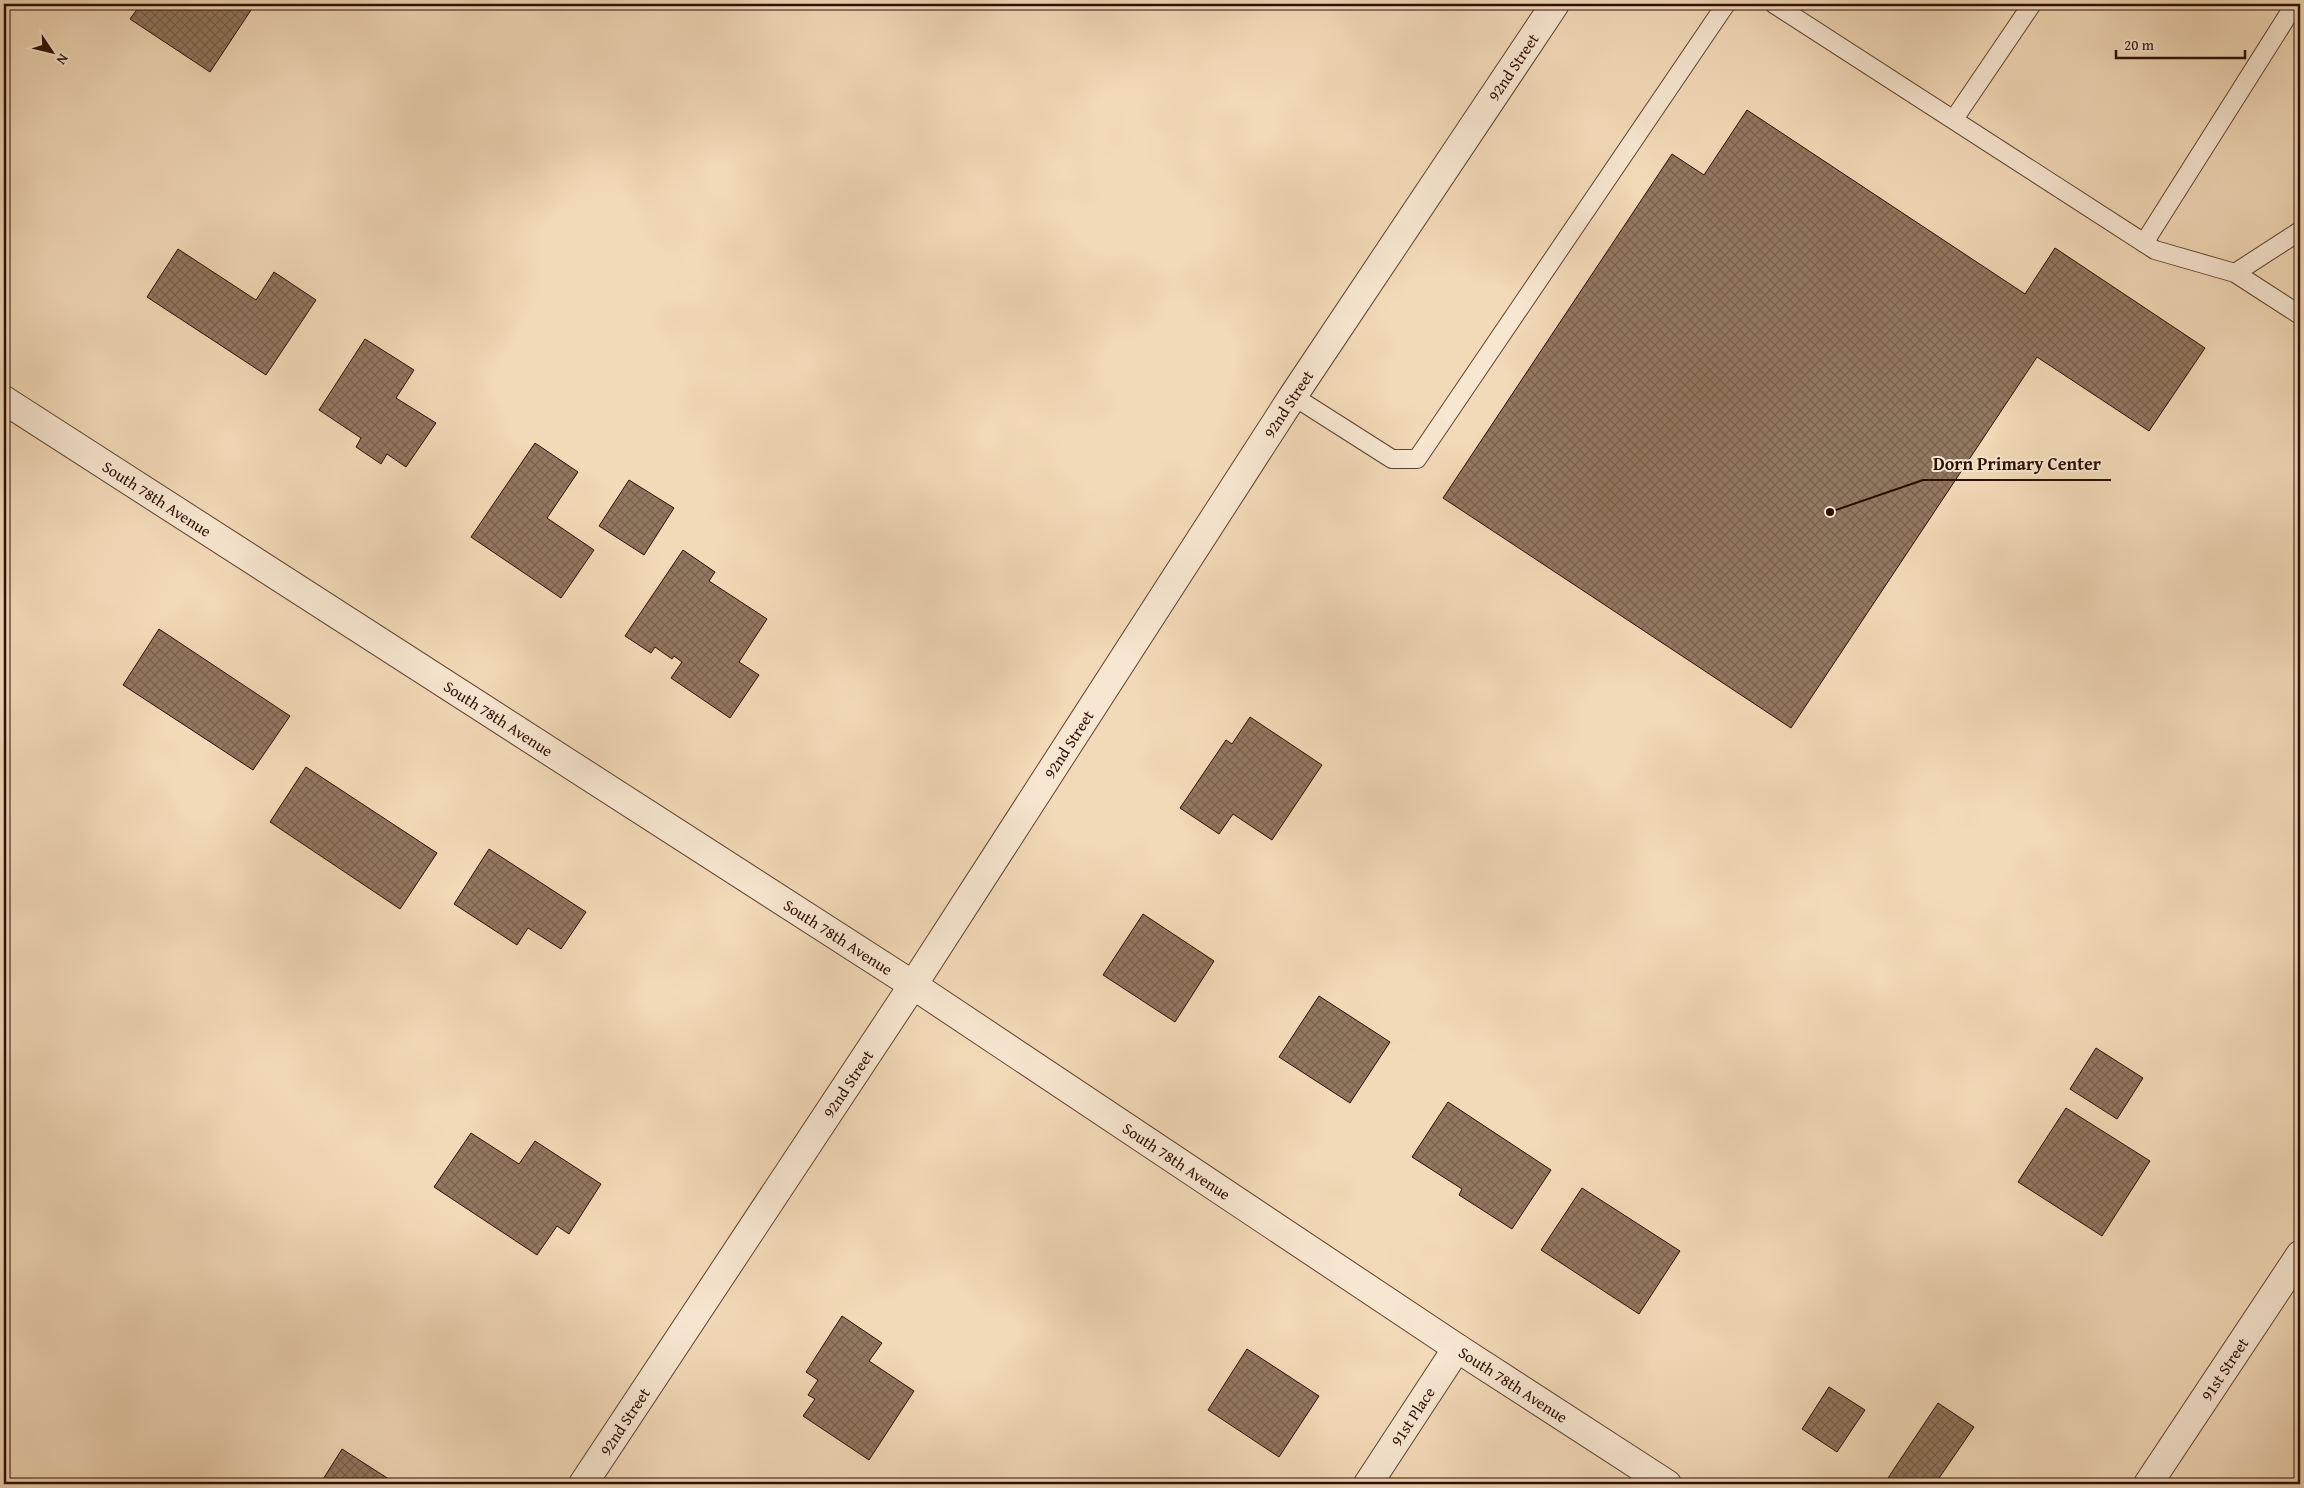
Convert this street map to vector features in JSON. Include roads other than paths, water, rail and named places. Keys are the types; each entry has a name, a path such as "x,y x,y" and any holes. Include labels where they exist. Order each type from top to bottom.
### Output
{"street":[{"name":"92nd Street","path":"584,1484 913,986 1293,396 1555,4"},
{"name":"South 78th Avenue","path":"4,400 913,986 1457,1348 1667,1484"},
{"name":"91st Street","path":"2148,1484 2300,1255"},
{"name":"91st Place","path":"1368,1484 1457,1348"}],"lane":[{"path":"1293,396 1392,459 1417,459 1726,4"},
{"path":"1774,4 2155,250 2235,273 2300,315"},
{"path":"1954,119 2032,4"},
{"path":"2144,243 2295,4"},
{"path":"2235,273 2300,230"}],"place":[{"name":"Dorn Primary Center","path":"1830,512"}]}
